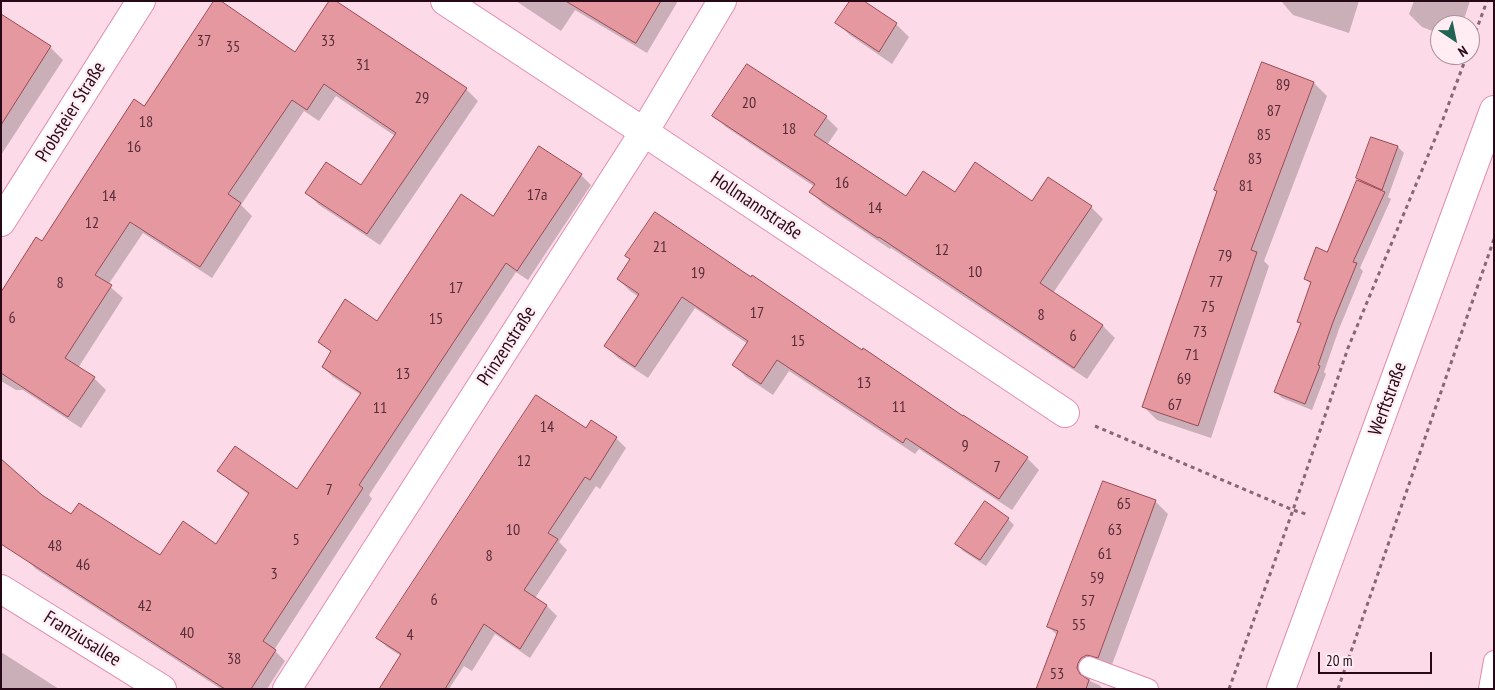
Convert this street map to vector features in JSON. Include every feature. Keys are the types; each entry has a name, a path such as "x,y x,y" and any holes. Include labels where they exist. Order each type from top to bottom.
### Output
{"street":[{"name":"Probsteier Straße","path":"1,222 141,1"},
{"name":"Hollmannstraße","path":"445,1 1065,413"},
{"name":"Prinzenstraße","path":"287,689 644,132 722,1"},
{"name":"Werftstraße","path":"1281,689 1494,110"},
{"name":"Franziusallee","path":"1,589 162,689"}],"lane":[{"path":"1489,689 1494,661"},
{"path":"1089,667 1148,689"}],"path":[{"path":"1480,20 1487,1"},
{"path":"1229,689 1348,348 1442,122 1463,65"},
{"path":"1338,689 1494,239"},
{"path":"1065,413 1293,510 1342,525"}],"building":[{"path":"214,1 221,1 295,52 329,1 336,1 467,88 367,234 305,193 326,162 361,185 396,133 324,84 307,110 292,100 228,194 241,203 200,267 130,222 95,275 112,285 65,358 95,377 68,417 1,373 1,292 36,237 42,241 134,99 144,106"},
{"path":"566,1 661,1 636,43"},
{"path":"850,1 864,1 897,23 879,52 835,23"},
{"path":"1,14 51,46 1,125"},
{"path":"1262,62 1314,82 1251,250 1257,252 1198,426 1142,407 1217,191 1214,190"},
{"path":"747,64 827,116 814,135 906,196 923,171 955,192 975,162 1032,201 1048,177 1092,206 1040,283 1103,325 1074,368 809,192 815,184 712,116"},
{"path":"1371,137 1398,146 1382,190 1356,178"},
{"path":"539,146 582,174 517,271 506,263 359,485 363,488 263,641 276,650 251,689 225,689 1,544 1,459 42,495 71,514 79,503 160,555 183,521 216,544 249,493 217,471 235,446 297,489 361,393 322,367 331,351 318,342 345,299 377,321 461,194 493,216"},
{"path":"1357,180 1385,192 1353,262 1357,263 1333,322 1318,365 1320,366 1305,404 1274,392 1301,323 1297,322 1311,282 1304,279 1316,247 1327,252"},
{"path":"655,212 862,350 863,348 963,416 1028,457 999,499 906,438 903,443 777,360 761,384 732,365 748,341 682,297 635,367 604,346 639,294 617,279 630,259 625,256"},
{"path":"536,395 586,428 591,420 617,437 590,480 585,477 548,533 558,539 524,590 547,605 520,649 484,624 445,689 379,689 401,654 376,638"},
{"path":"1103,481 1156,500 1098,658 1087,655 1081,658 1078,663 1077,668 1080,674 1089,680 1086,689 1036,689 1058,631 1047,627"},
{"path":"985,501 1009,518 980,560 955,544"}]}
